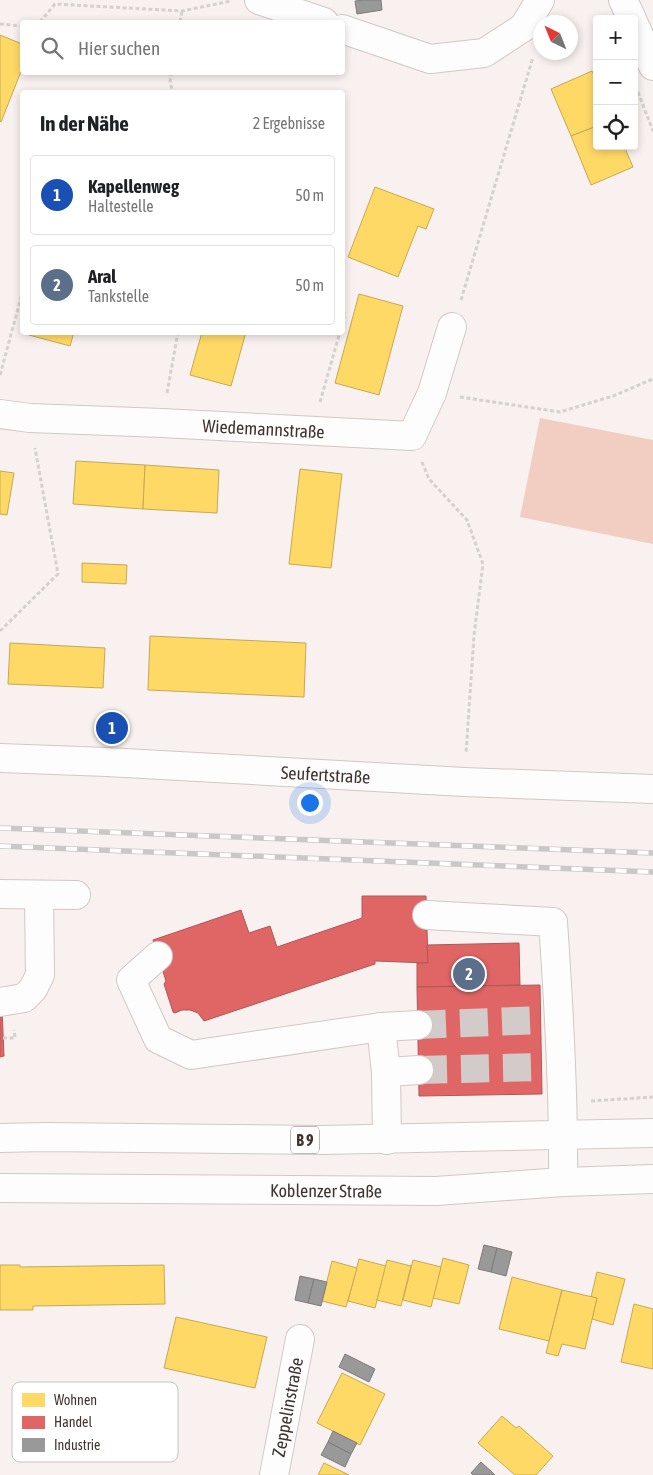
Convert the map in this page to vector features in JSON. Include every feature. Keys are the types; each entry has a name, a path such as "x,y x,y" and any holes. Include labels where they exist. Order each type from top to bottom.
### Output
{"main road":[{"path":"259,0 318,20"},
{"path":"345,30 430,59 484,53 524,27 540,0"},
{"path":"623,0 630,15"},
{"path":"638,33 653,66"},
{"path":"412,436 432,393 452,327"},
{"name":"Wiedemannstraße","path":"0,414 30,418 412,436"},
{"name":"Seufertstraße","path":"0,758 107,762 464,782 653,789"},
{"path":"0,894 76,895"},
{"path":"0,1002 24,998 33,989 40,975 39,895"},
{"path":"427,915 553,922 550,1019 551,1065 564,1136 563,1182"},
{"path":"158,956 132,980 158,1039 191,1055 381,1027 418,1025"},
{"path":"381,1027 386,1072 387,1140"},
{"path":"386,1072 419,1070"},
{"name":"B 9","path":"0,1138 387,1140 653,1132"},
{"name":"Koblenzer Straße","path":"0,1188 436,1191 563,1182 653,1179"},
{"name":"Zeppelinstraße","path":"274,1475 300,1339"}],"path":[{"path":"42,20 55,4 182,11 234,0"},
{"path":"180,20 182,11"},
{"path":"0,24 20,26"},
{"path":"452,327 536,48 524,27"},
{"path":"171,75 170,83 172,90"},
{"path":"638,93 653,131"},
{"path":"0,375 20,301"},
{"path":"162,423 177,335"},
{"path":"312,431 339,335"},
{"path":"432,393 560,412 613,396 653,379"},
{"path":"0,631 58,574 30,418"},
{"path":"412,436 429,479 467,520 483,564 474,635 464,782"}],"shaded area":[{"path":"540,418 653,440 653,544 520,517"}],"building: Wohnen":[{"path":"0,35 20,43 20,74 0,121"},
{"path":"592,71 593,128 571,136 551,89"},
{"path":"593,128 593,150 626,150 633,167 591,185 571,136"},
{"path":"375,187 434,209 426,229 418,226 398,277 348,257"},
{"path":"359,294 403,306 379,395 335,383"},
{"path":"29,335 73,335 70,346"},
{"path":"201,335 245,335 231,386 190,375"},
{"path":"76,461 145,465 143,509 73,504"},
{"path":"145,465 219,470 217,513 143,509"},
{"path":"300,469 342,474 331,568 289,564"},
{"path":"0,471 14,473 7,515 0,514"},
{"path":"82,563 127,565 126,584 82,582"},
{"path":"150,636 306,643 304,697 148,690"},
{"path":"10,643 105,648 103,688 8,684"},
{"path":"443,1258 469,1265 459,1304 433,1298"},
{"path":"359,1259 386,1266 375,1308 348,1301"},
{"path":"387,1260 411,1266 401,1306 377,1300"},
{"path":"413,1260 441,1267 431,1307 403,1300"},
{"path":"332,1261 357,1268 346,1307 322,1301"},
{"path":"0,1265 20,1265 20,1267 164,1265 165,1304 33,1306 33,1310 0,1310"},
{"path":"597,1272 625,1279 613,1325 592,1319 597,1298 591,1297"},
{"path":"512,1277 562,1290 549,1341 499,1329"},
{"path":"562,1290 597,1298 585,1349 562,1344 558,1356 546,1353"},
{"path":"634,1304 653,1309 653,1369 621,1362"},
{"path":"176,1317 267,1337 255,1388 164,1368"},
{"path":"342,1373 385,1394 360,1445 317,1423"},
{"path":"502,1416 516,1428 519,1426 553,1456 536,1475 515,1475 478,1443"},
{"path":"324,1463 349,1475 318,1475"}],"building: Handel":[{"path":"362,896 426,896 428,963 375,961 375,964 204,1021 198,1013 190,1010 173,1012 164,984 166,981 153,940 241,910 249,933 270,926 277,947 362,918"},
{"path":"519,943 520,985 417,987 417,963 428,963 427,945"},
{"path":"540,985 542,1094 419,1096 417,987"},
{"path":"0,1009 2,1009 4,1056 0,1057"}],"building: Industrie":[{"path":"381,0 382,10 357,14 355,1"},
{"path":"484,1245 497,1248 491,1272 478,1269"},
{"path":"497,1248 512,1252 506,1276 491,1272"},
{"path":"300,1276 314,1279 308,1303 295,1300"},
{"path":"314,1279 327,1282 321,1306 308,1303"},
{"path":"345,1354 375,1369 369,1382 339,1367"},
{"path":"333,1431 357,1443 351,1454 328,1442"},
{"path":"328,1442 351,1454 345,1467 321,1455"},
{"path":"481,1462 495,1475 473,1475 471,1473"}],"tunnel":[{"path":"418,1025 541,1020"},
{"path":"419,1070 542,1067"}],"railway":[{"path":"0,828 653,853"},
{"path":"0,846 653,872"}],"place":[{"name":"Kapellenweg","path":"112,728"},
{"name":"Aral","path":"469,974"}]}
